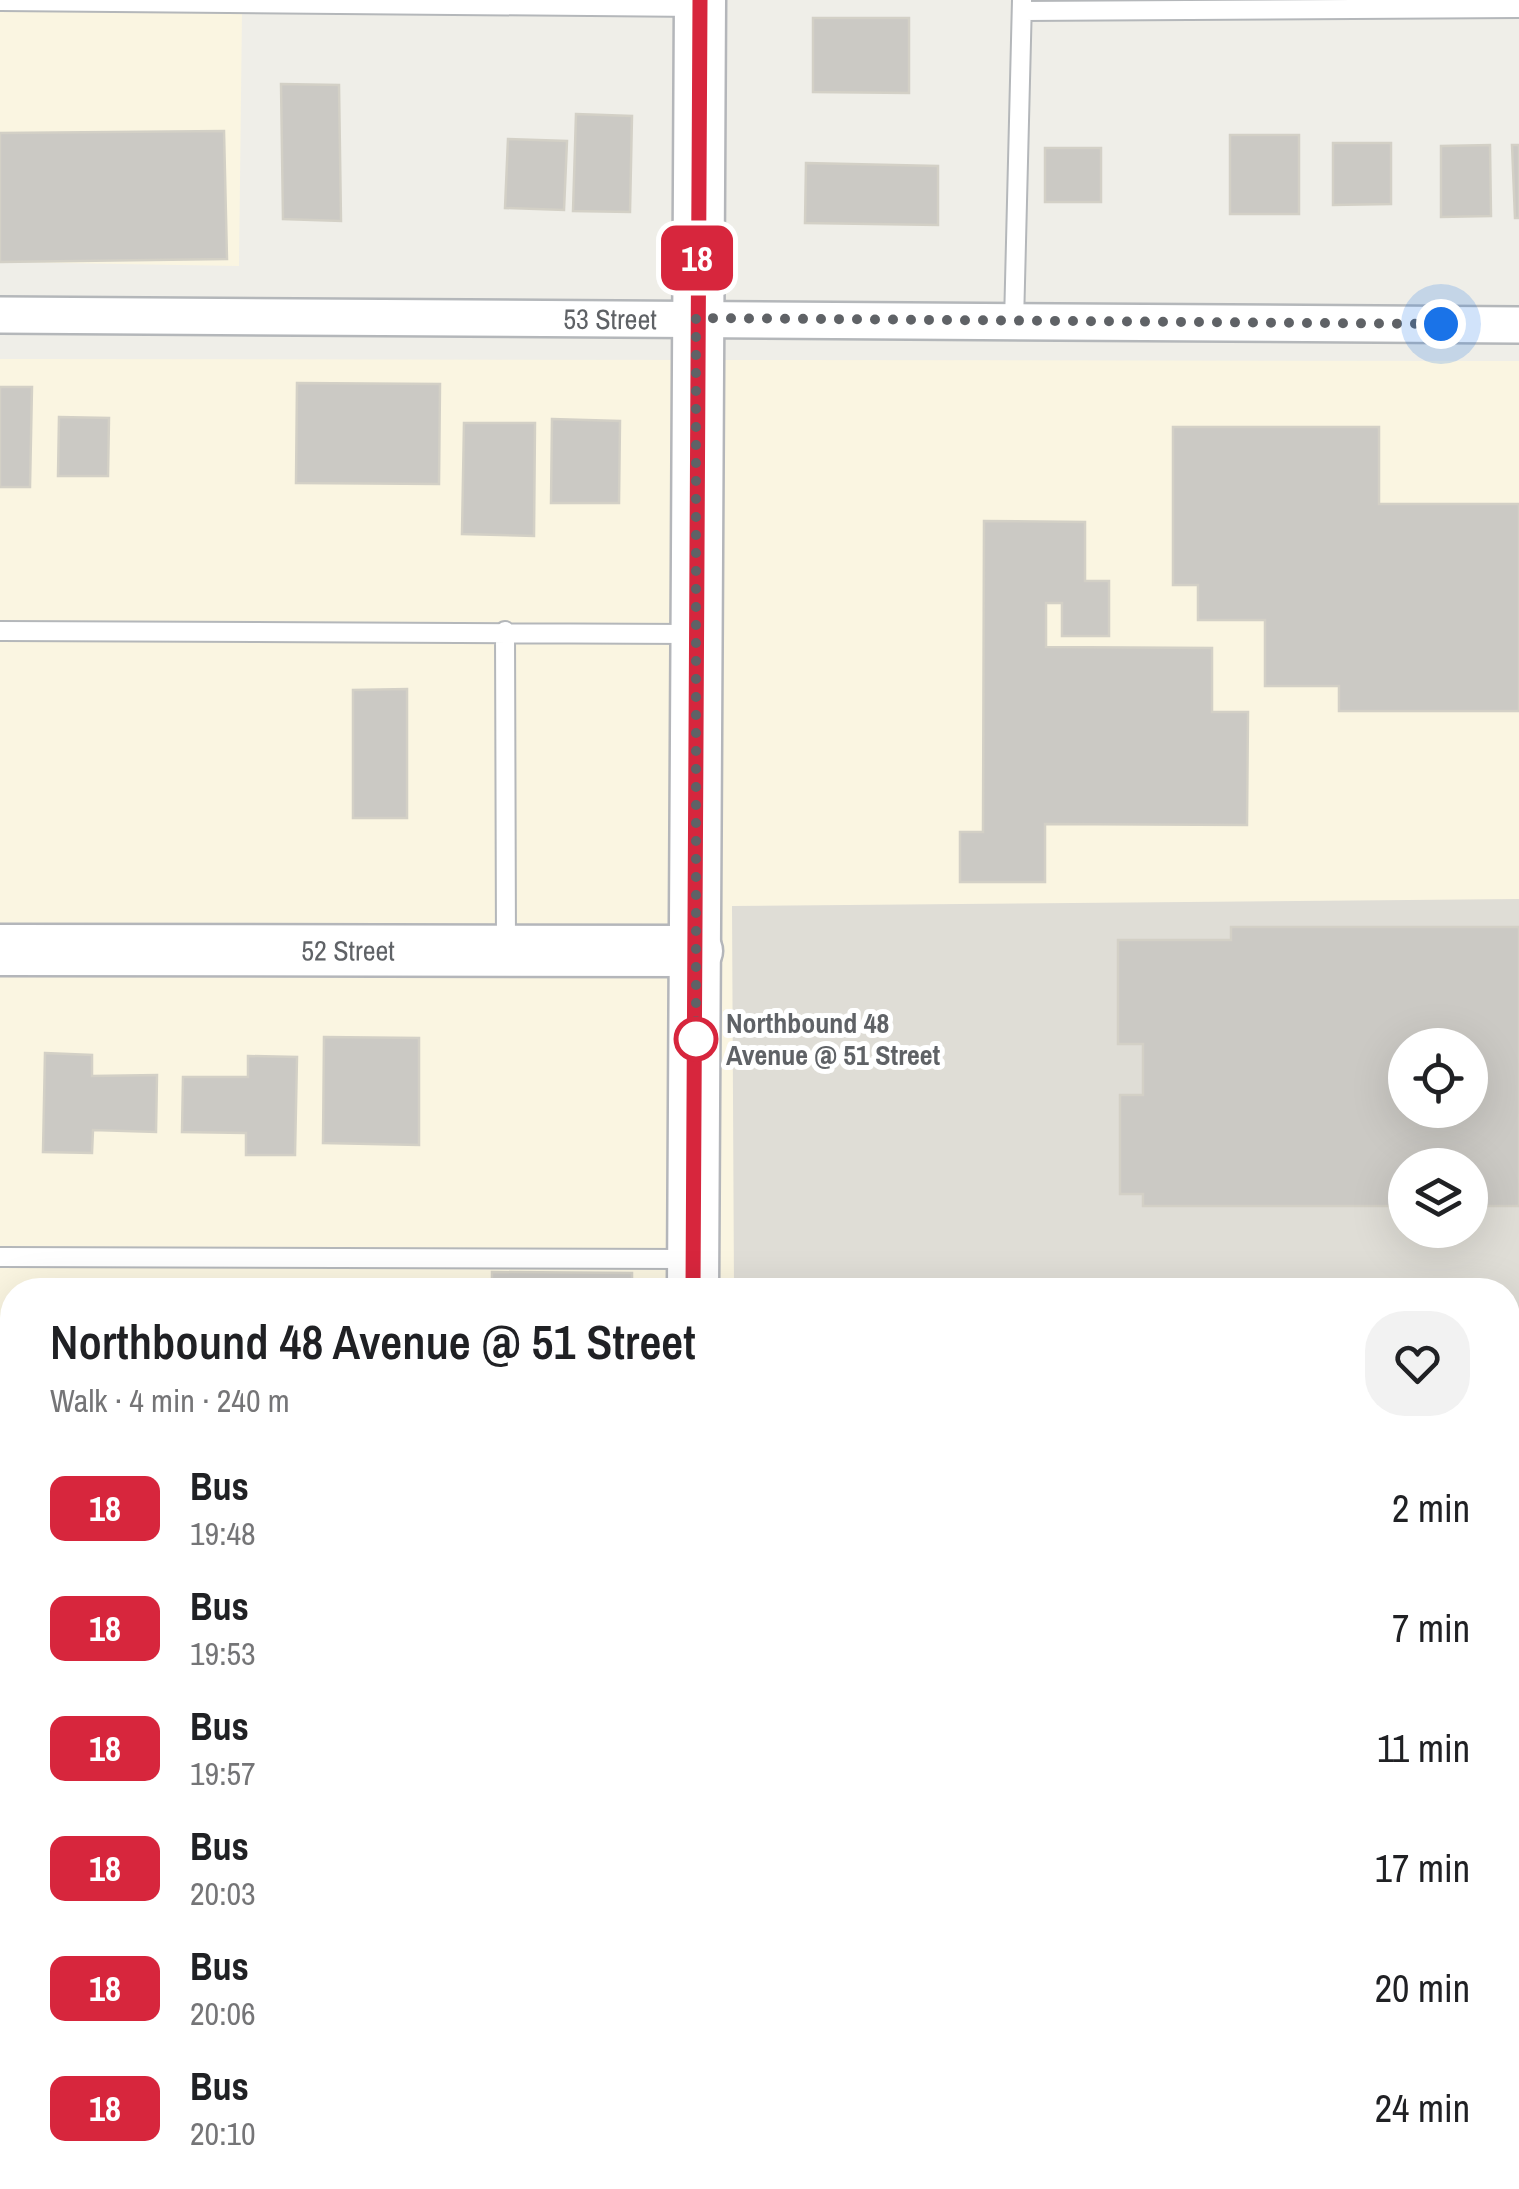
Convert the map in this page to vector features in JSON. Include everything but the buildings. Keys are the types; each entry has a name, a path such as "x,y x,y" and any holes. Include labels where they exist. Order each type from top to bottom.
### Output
{"street":[{"path":"693,1274 700,4"},
{"name":"53 Street","path":"0,315 1519,325"},
{"name":"52 Street","path":"0,950 697,951"}],"lane":[{"path":"0,1 700,4"},
{"path":"1014,322 1022,6 1519,8"},
{"path":"505,631 506,951"},
{"path":"0,632 697,634"},
{"path":"0,1257 693,1274"}],"shaded area":[{"path":"0,10 242,12 239,266 0,262"},
{"path":"0,359 1519,361 1519,1278 0,1278"},
{"path":"1519,899 1519,1278 734,1278 732,906"}],"bus line":[{"name":"18","path":"693,1278 700,0"}],"place":[{"name":"Northbound 48 Avenue @ 51 Street","path":"696,1039"}],"route":[{"path":"696,1039 696,318 1441,324"}]}
